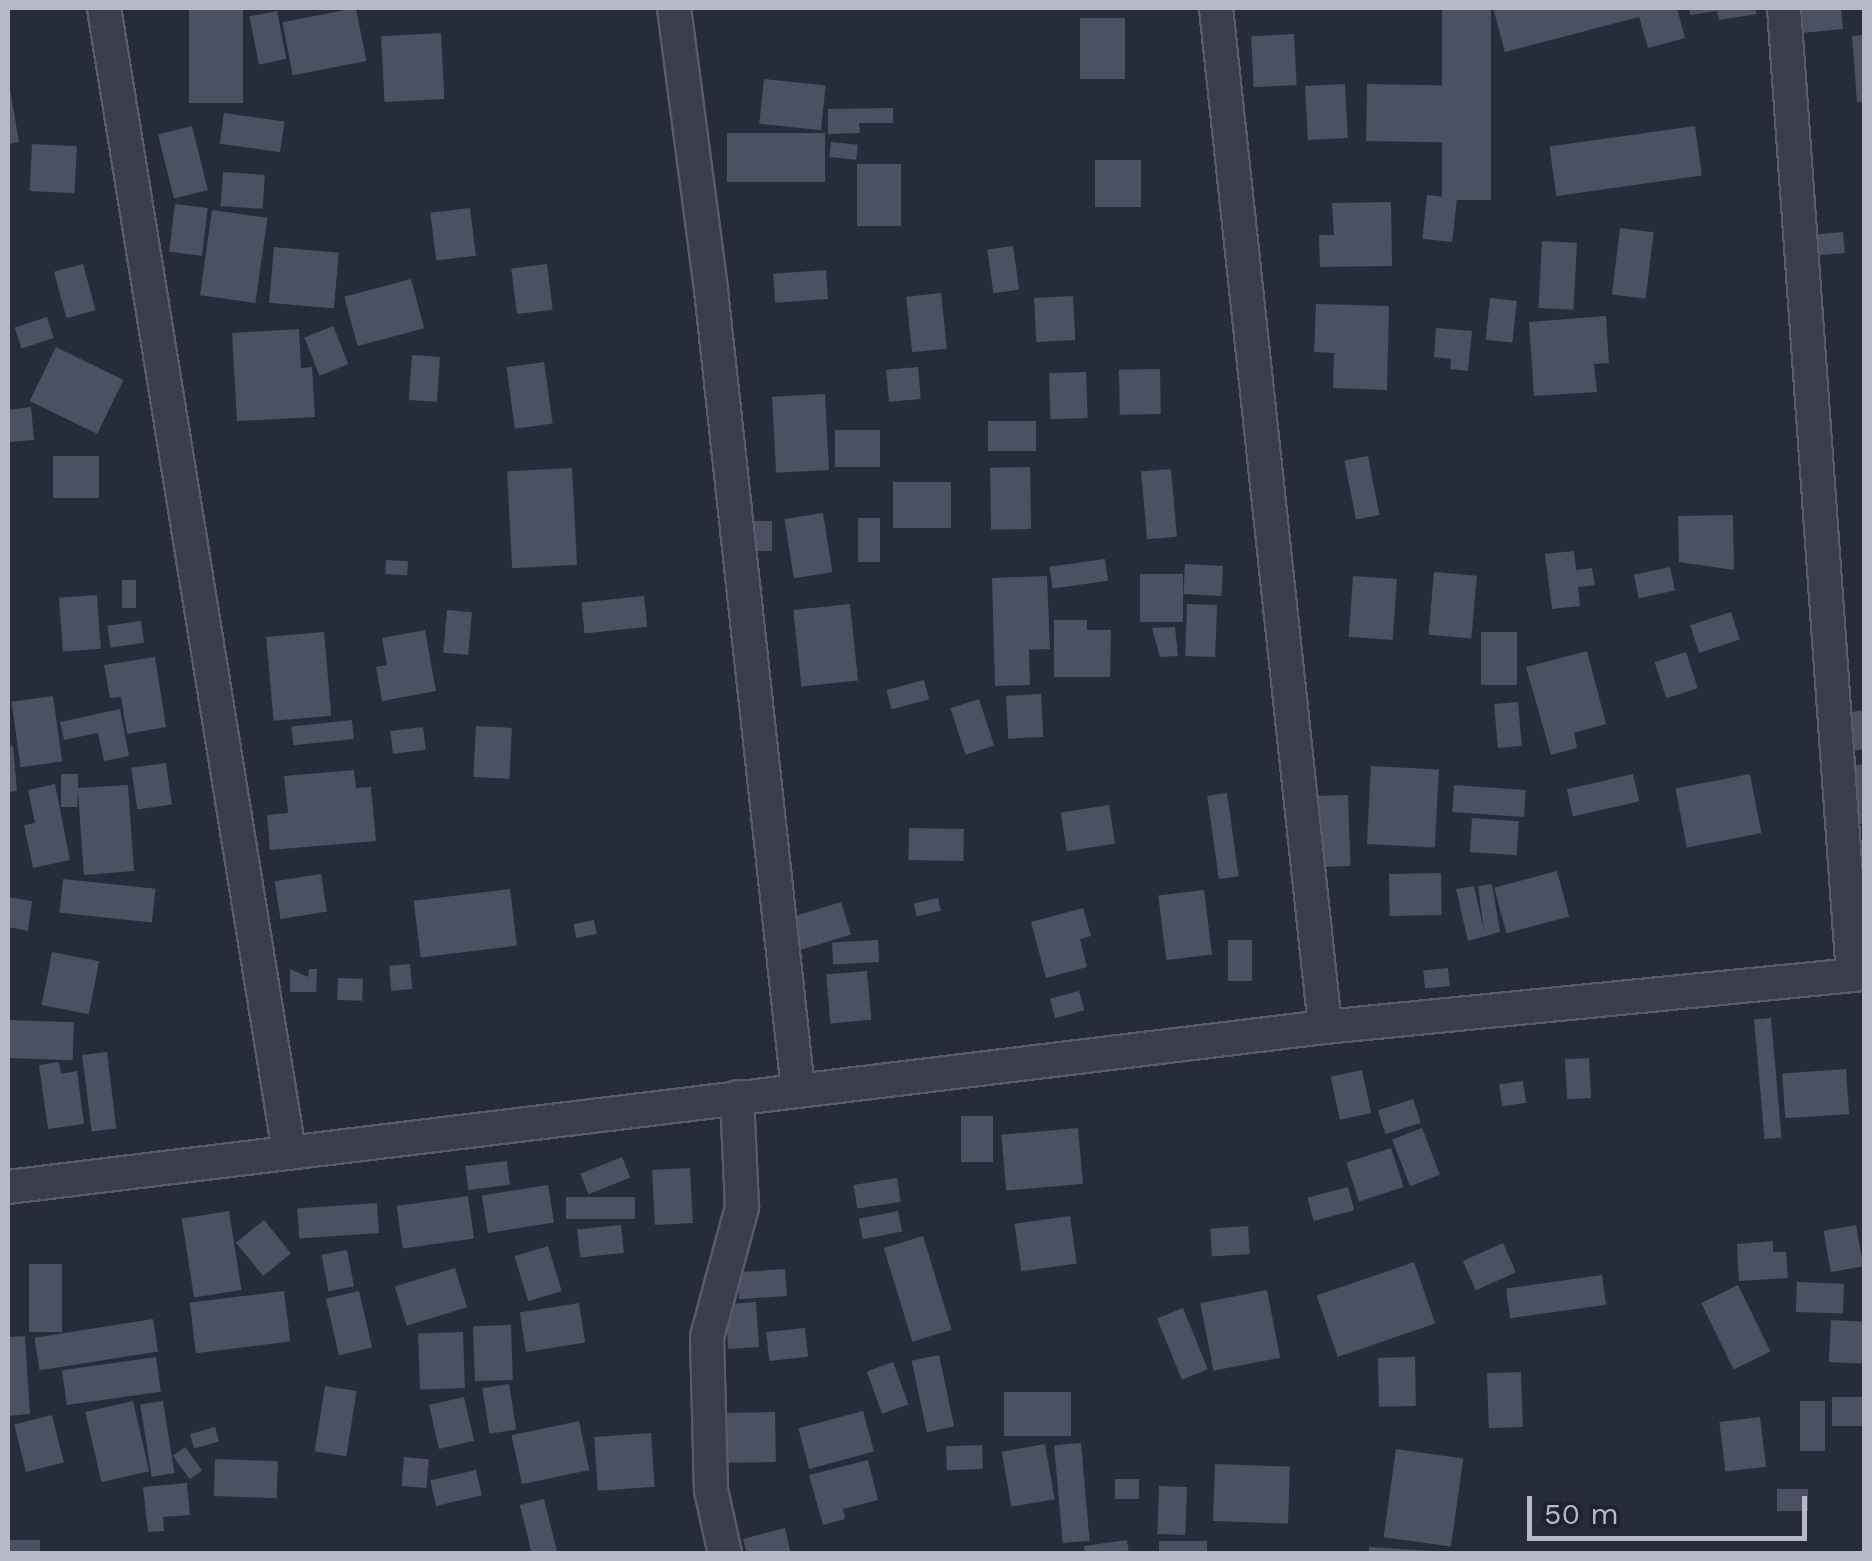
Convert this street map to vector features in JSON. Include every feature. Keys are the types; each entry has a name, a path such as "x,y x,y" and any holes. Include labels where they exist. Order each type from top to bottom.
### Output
{"street":[{"path":"104,8 289,1152"},
{"path":"674,8 714,309 798,1089"},
{"path":"1216,8 1326,1027"},
{"path":"8,1187 1326,1027 1859,974 1784,8"},
{"path":"726,1554 711,1490 707,1337 742,1206 736,1096"}],"building":[{"path":"189,8 243,8 243,103 189,103"},
{"path":"356,8 366,61 293,75 282,22"},
{"path":"1442,8 1491,8 1491,200 1442,200"},
{"path":"1493,8 1677,8 1685,38 1648,48 1639,17 1505,52"},
{"path":"1689,8 1755,8 1757,14 1719,20 1717,11 1690,15"},
{"path":"1798,8 1841,8 1843,29 1801,33"},
{"path":"277,11 286,59 259,64 250,16"},
{"path":"1080,18 1125,18 1125,79 1080,79"},
{"path":"441,33 444,99 385,102 381,36"},
{"path":"1294,34 1297,85 1254,87 1251,36"},
{"path":"1864,35 1864,102 1857,102 1852,36"},
{"path":"8,78 19,142 8,144"},
{"path":"764,79 826,85 821,130 759,124"},
{"path":"1345,84 1348,138 1308,140 1305,86"},
{"path":"1367,84 1449,85 1448,142 1366,141"},
{"path":"893,108 893,123 859,123 860,133 828,134 828,109"},
{"path":"224,113 284,121 280,152 220,144"},
{"path":"192,126 208,190 174,199 158,134"},
{"path":"1695,126 1702,176 1556,196 1549,146"},
{"path":"727,133 825,133 825,182 727,182"},
{"path":"831,142 858,145 856,160 829,157"},
{"path":"32,144 77,146 74,193 30,191"},
{"path":"1095,160 1141,160 1141,207 1095,207"},
{"path":"857,164 901,164 901,226 857,226"},
{"path":"223,172 265,175 263,209 221,206"},
{"path":"1427,195 1457,198 1452,242 1422,239"},
{"path":"1391,202 1392,266 1320,267 1319,235 1334,235 1332,203"},
{"path":"175,204 208,208 202,256 169,252"},
{"path":"470,208 476,256 436,261 430,213"},
{"path":"212,210 267,218 255,303 200,295"},
{"path":"1620,228 1654,232 1646,299 1612,295"},
{"path":"1843,232 1845,253 1817,255 1815,234"},
{"path":"1542,241 1577,243 1573,310 1538,308"},
{"path":"1013,246 1019,290 993,293 987,250"},
{"path":"274,247 339,253 334,308 269,303"},
{"path":"83,264 95,310 66,318 54,272"},
{"path":"547,264 553,310 517,314 511,268"},
{"path":"826,270 828,299 775,303 773,274"},
{"path":"411,279 424,328 358,346 344,297"},
{"path":"941,293 947,349 912,352 906,297"},
{"path":"1073,296 1075,340 1036,342 1034,298"},
{"path":"1490,298 1517,301 1512,343 1486,340"},
{"path":"1316,304 1389,306 1387,390 1333,388 1334,353 1314,352"},
{"path":"1606,316 1609,363 1594,364 1597,392 1534,396 1529,322"},
{"path":"47,317 54,338 21,348 15,328"},
{"path":"333,326 348,364 320,376 304,338"},
{"path":"1436,328 1472,331 1468,371 1450,369 1451,359 1434,357"},
{"path":"299,329 301,368 312,367 315,417 237,421 232,333"},
{"path":"56,347 123,380 97,434 30,401"},
{"path":"412,355 440,357 437,402 409,400"},
{"path":"544,362 553,423 515,429 506,367"},
{"path":"918,367 921,399 889,402 886,370"},
{"path":"1160,369 1161,414 1120,415 1119,370"},
{"path":"1086,372 1088,418 1051,419 1049,373"},
{"path":"825,394 829,470 776,473 772,397"},
{"path":"31,407 34,440 8,442 8,410"},
{"path":"988,421 1036,421 1036,451 988,451"},
{"path":"835,430 880,430 880,467 835,467"},
{"path":"53,456 99,456 99,498 53,498"},
{"path":"1368,456 1379,515 1356,519 1344,461"},
{"path":"1030,467 1031,529 991,530 990,468"},
{"path":"572,468 577,565 512,568 507,471"},
{"path":"1171,469 1177,537 1147,539 1141,472"},
{"path":"893,482 951,482 951,528 893,528"},
{"path":"823,513 832,572 794,578 784,519"},
{"path":"1733,515 1734,570 1679,562 1678,516"},
{"path":"858,518 880,518 880,562 858,562"},
{"path":"753,521 772,521 772,551 753,551"},
{"path":"1574,551 1576,570 1592,568 1595,585 1578,587 1580,606 1552,609 1545,554"},
{"path":"1105,559 1108,581 1053,589 1050,567"},
{"path":"386,560 408,561 407,575 385,574"},
{"path":"1185,564 1223,566 1221,596 1183,594"},
{"path":"1670,567 1675,590 1639,598 1634,575"},
{"path":"1434,572 1477,576 1471,639 1429,635"},
{"path":"1140,574 1183,574 1183,622 1140,622"},
{"path":"1047,576 1050,649 1029,650 1030,685 995,686 992,578"},
{"path":"1353,576 1397,579 1393,640 1349,637"},
{"path":"122,580 136,580 136,608 122,608"},
{"path":"97,595 101,649 63,652 59,598"},
{"path":"644,596 647,627 585,633 581,603"},
{"path":"850,604 858,681 801,687 793,610"},
{"path":"1187,604 1217,605 1215,657 1185,656"},
{"path":"447,610 472,612 468,655 443,653"},
{"path":"1731,612 1740,640 1699,653 1690,625"},
{"path":"1054,620 1087,620 1087,630 1111,630 1110,677 1054,677"},
{"path":"141,621 144,643 110,648 107,626"},
{"path":"1175,627 1178,656 1160,657 1152,628"},
{"path":"425,630 436,691 382,701 376,667 387,665 382,638"},
{"path":"324,632 331,716 274,721 266,637"},
{"path":"1481,632 1517,632 1517,685 1481,685"},
{"path":"1587,651 1606,724 1574,733 1577,748 1551,755 1526,667"},
{"path":"1686,652 1698,688 1666,698 1655,662"},
{"path":"155,657 166,727 127,734 121,697 110,698 104,665"},
{"path":"924,680 929,699 892,709 886,690"},
{"path":"1041,694 1043,737 1008,739 1006,696"},
{"path":"53,696 62,761 21,767 11,702"},
{"path":"979,699 994,746 966,755 950,708"},
{"path":"1518,702 1522,746 1498,748 1494,704"},
{"path":"120,709 129,756 104,761 98,733 64,740 60,722"},
{"path":"1864,710 1864,749 1852,751 1846,713"},
{"path":"352,720 354,739 293,745 291,726"},
{"path":"476,726 512,728 509,779 473,777"},
{"path":"423,727 426,750 393,754 390,731"},
{"path":"13,746 17,791 8,792 8,747"},
{"path":"166,763 172,805 137,809 131,768"},
{"path":"1864,764 1864,823 1858,824 1850,766"},
{"path":"1371,766 1439,770 1435,847 1367,844"},
{"path":"354,770 356,788 371,787 376,841 270,850 267,815 288,813 284,776"},
{"path":"61,774 78,774 78,788 128,785 134,871 84,875 78,792 77,807 61,807"},
{"path":"1633,774 1639,801 1573,817 1567,789"},
{"path":"1750,774 1761,833 1687,847 1675,789"},
{"path":"55,784 70,860 33,868 24,825 35,823 28,790"},
{"path":"1454,785 1526,790 1524,817 1452,812"},
{"path":"1227,793 1239,876 1219,879 1207,796"},
{"path":"1348,795 1350,866 1318,867 1316,796"},
{"path":"1109,805 1115,844 1067,851 1061,813"},
{"path":"1472,818 1519,821 1517,855 1470,852"},
{"path":"909,828 964,829 963,861 908,860"},
{"path":"1557,871 1569,916 1506,933 1494,888"},
{"path":"1441,873 1442,915 1390,916 1389,874"},
{"path":"321,874 327,912 281,919 275,881"},
{"path":"63,879 155,889 152,923 59,913"},
{"path":"1492,884 1500,932 1468,941 1456,889 1474,886 1484,931 1478,886"},
{"path":"510,889 517,946 421,957 414,901"},
{"path":"1204,890 1212,955 1166,960 1158,896"},
{"path":"8,897 32,901 28,931 8,927"},
{"path":"938,898 941,911 917,916 914,904"},
{"path":"841,902 851,935 800,950 790,917"},
{"path":"1083,908 1091,936 1080,939 1087,967 1046,978 1031,922"},
{"path":"594,920 597,934 576,938 573,924"},
{"path":"878,940 879,962 833,964 832,942"},
{"path":"1228,940 1252,940 1252,981 1228,981"},
{"path":"52,952 99,961 89,1014 42,1005"},
{"path":"410,964 412,989 391,991 389,966"},
{"path":"1448,968 1450,986 1425,989 1423,971"},
{"path":"290,969 308,977 309,969 317,969 316,992 290,992"},
{"path":"867,971 871,1020 830,1023 826,975"},
{"path":"338,978 363,979 362,1001 337,1000"},
{"path":"1079,991 1084,1010 1055,1018 1050,999"},
{"path":"1771,1018 1781,1138 1765,1139 1754,1019"},
{"path":"9,1020 74,1022 73,1060 8,1058"},
{"path":"107,1052 116,1128 92,1131 82,1055"},
{"path":"1589,1058 1591,1098 1567,1099 1565,1059"},
{"path":"59,1062 61,1074 77,1071 84,1124 48,1129 39,1065"},
{"path":"1846,1069 1849,1114 1785,1118 1782,1073"},
{"path":"1362,1070 1371,1113 1340,1120 1331,1077"},
{"path":"1523,1081 1526,1103 1502,1106 1499,1084"},
{"path":"1413,1099 1421,1123 1386,1134 1378,1110"},
{"path":"961,1116 993,1116 993,1162 961,1162"},
{"path":"1078,1128 1083,1184 1006,1190 1001,1135"},
{"path":"1422,1128 1440,1175 1410,1186 1392,1139"},
{"path":"1391,1148 1404,1187 1359,1202 1346,1163"},
{"path":"622,1157 630,1177 589,1194 580,1174"},
{"path":"507,1161 510,1185 468,1190 465,1166"},
{"path":"690,1168 693,1223 655,1225 652,1170"},
{"path":"897,1178 901,1202 857,1209 854,1185"},
{"path":"548,1185 554,1223 488,1233 482,1195"},
{"path":"1348,1187 1354,1210 1314,1221 1307,1198"},
{"path":"468,1196 474,1239 403,1249 397,1206"},
{"path":"566,1197 635,1197 635,1219 566,1219"},
{"path":"377,1203 379,1233 299,1239 297,1209"},
{"path":"229,1211 242,1290 194,1298 182,1219"},
{"path":"898,1211 902,1232 863,1239 859,1219"},
{"path":"1070,1216 1077,1264 1021,1271 1015,1224"},
{"path":"264,1220 291,1253 263,1276 236,1243"},
{"path":"621,1225 624,1253 580,1257 577,1230"},
{"path":"1856,1225 1863,1266 1831,1272 1824,1231"},
{"path":"1248,1226 1250,1254 1212,1257 1210,1229"},
{"path":"923,1236 952,1330 912,1342 884,1248"},
{"path":"1773,1241 1773,1252 1786,1252 1788,1278 1739,1281 1737,1244"},
{"path":"1503,1243 1516,1272 1476,1290 1463,1261"},
{"path":"548,1246 562,1291 528,1301 515,1256"},
{"path":"347,1250 354,1286 329,1291 321,1255"},
{"path":"1414,1262 1435,1323 1338,1357 1317,1296"},
{"path":"29,1264 62,1264 62,1332 29,1332"},
{"path":"455,1268 467,1307 407,1326 395,1286"},
{"path":"785,1269 787,1296 739,1299 737,1272"},
{"path":"1602,1275 1606,1305 1510,1318 1506,1288"},
{"path":"1797,1282 1844,1284 1843,1314 1796,1312"},
{"path":"1738,1285 1770,1352 1734,1369 1701,1303"},
{"path":"1267,1290 1280,1358 1213,1371 1200,1303"},
{"path":"284,1291 290,1342 196,1353 190,1303"},
{"path":"359,1291 372,1348 339,1355 326,1299"},
{"path":"756,1302 759,1347 728,1349 725,1304"},
{"path":"579,1303 585,1343 526,1352 520,1312"},
{"path":"1183,1308 1208,1369 1182,1380 1157,1318"},
{"path":"153,1319 158,1352 40,1370 34,1338"},
{"path":"1831,1320 1864,1322 1862,1364 1829,1362"},
{"path":"511,1325 513,1380 475,1381 473,1326"},
{"path":"805,1328 808,1357 769,1361 766,1332"},
{"path":"463,1332 465,1388 420,1390 418,1334"},
{"path":"25,1336 30,1414 8,1416 8,1337"},
{"path":"939,1355 954,1426 927,1432 912,1361"},
{"path":"156,1357 161,1392 67,1405 62,1370"},
{"path":"1415,1357 1416,1406 1379,1407 1378,1358"},
{"path":"893,1362 908,1404 882,1414 867,1372"},
{"path":"1521,1372 1523,1427 1489,1428 1487,1373"},
{"path":"509,1384 516,1429 490,1434 482,1388"},
{"path":"325,1386 357,1391 346,1456 315,1451"},
{"path":"1004,1392 1071,1392 1071,1436 1004,1436"},
{"path":"464,1397 474,1441 439,1449 429,1405"},
{"path":"1832,1397 1864,1397 1864,1426 1832,1426"},
{"path":"133,1401 149,1471 101,1482 85,1412"},
{"path":"163,1401 174,1473 152,1477 140,1405"},
{"path":"1800,1401 1825,1401 1825,1451 1800,1451"},
{"path":"863,1411 874,1452 809,1469 798,1428"},
{"path":"775,1412 776,1462 719,1463 718,1413"},
{"path":"52,1415 64,1463 26,1472 14,1424"},
{"path":"1760,1417 1766,1467 1725,1472 1719,1422"},
{"path":"579,1421 589,1470 522,1484 512,1435"},
{"path":"215,1427 219,1441 194,1449 190,1434"},
{"path":"651,1433 655,1487 598,1491 594,1437"},
{"path":"1081,1443 1090,1541 1063,1543 1054,1445"},
{"path":"1045,1444 1055,1499 1011,1507 1002,1452"},
{"path":"982,1445 983,1469 947,1470 946,1446"},
{"path":"185,1447 202,1470 190,1479 173,1456"},
{"path":"1396,1449 1463,1458 1451,1547 1384,1537"},
{"path":"404,1457 429,1459 426,1488 401,1486"},
{"path":"215,1459 278,1461 277,1498 214,1496"},
{"path":"868,1460 878,1500 843,1509 845,1519 823,1525 809,1475"},
{"path":"1215,1464 1290,1467 1288,1524 1213,1521"},
{"path":"476,1470 482,1495 436,1506 430,1481"},
{"path":"1115,1479 1139,1479 1139,1499 1115,1499"},
{"path":"187,1483 190,1515 163,1517 164,1531 148,1532 143,1487"},
{"path":"1159,1486 1187,1487 1185,1535 1157,1534"},
{"path":"1777,1489 1808,1489 1808,1511 1777,1511"},
{"path":"544,1499 557,1550 532,1554 520,1505"},
{"path":"785,1528 791,1554 747,1554 743,1539"},
{"path":"10,1540 40,1540 40,1554 10,1554"},
{"path":"1127,1540 1129,1554 1085,1554 1084,1546"},
{"path":"1159,1541 1207,1541 1207,1554 1159,1554"},
{"path":"1369,1547 1432,1551 1432,1554 1369,1554"}]}
